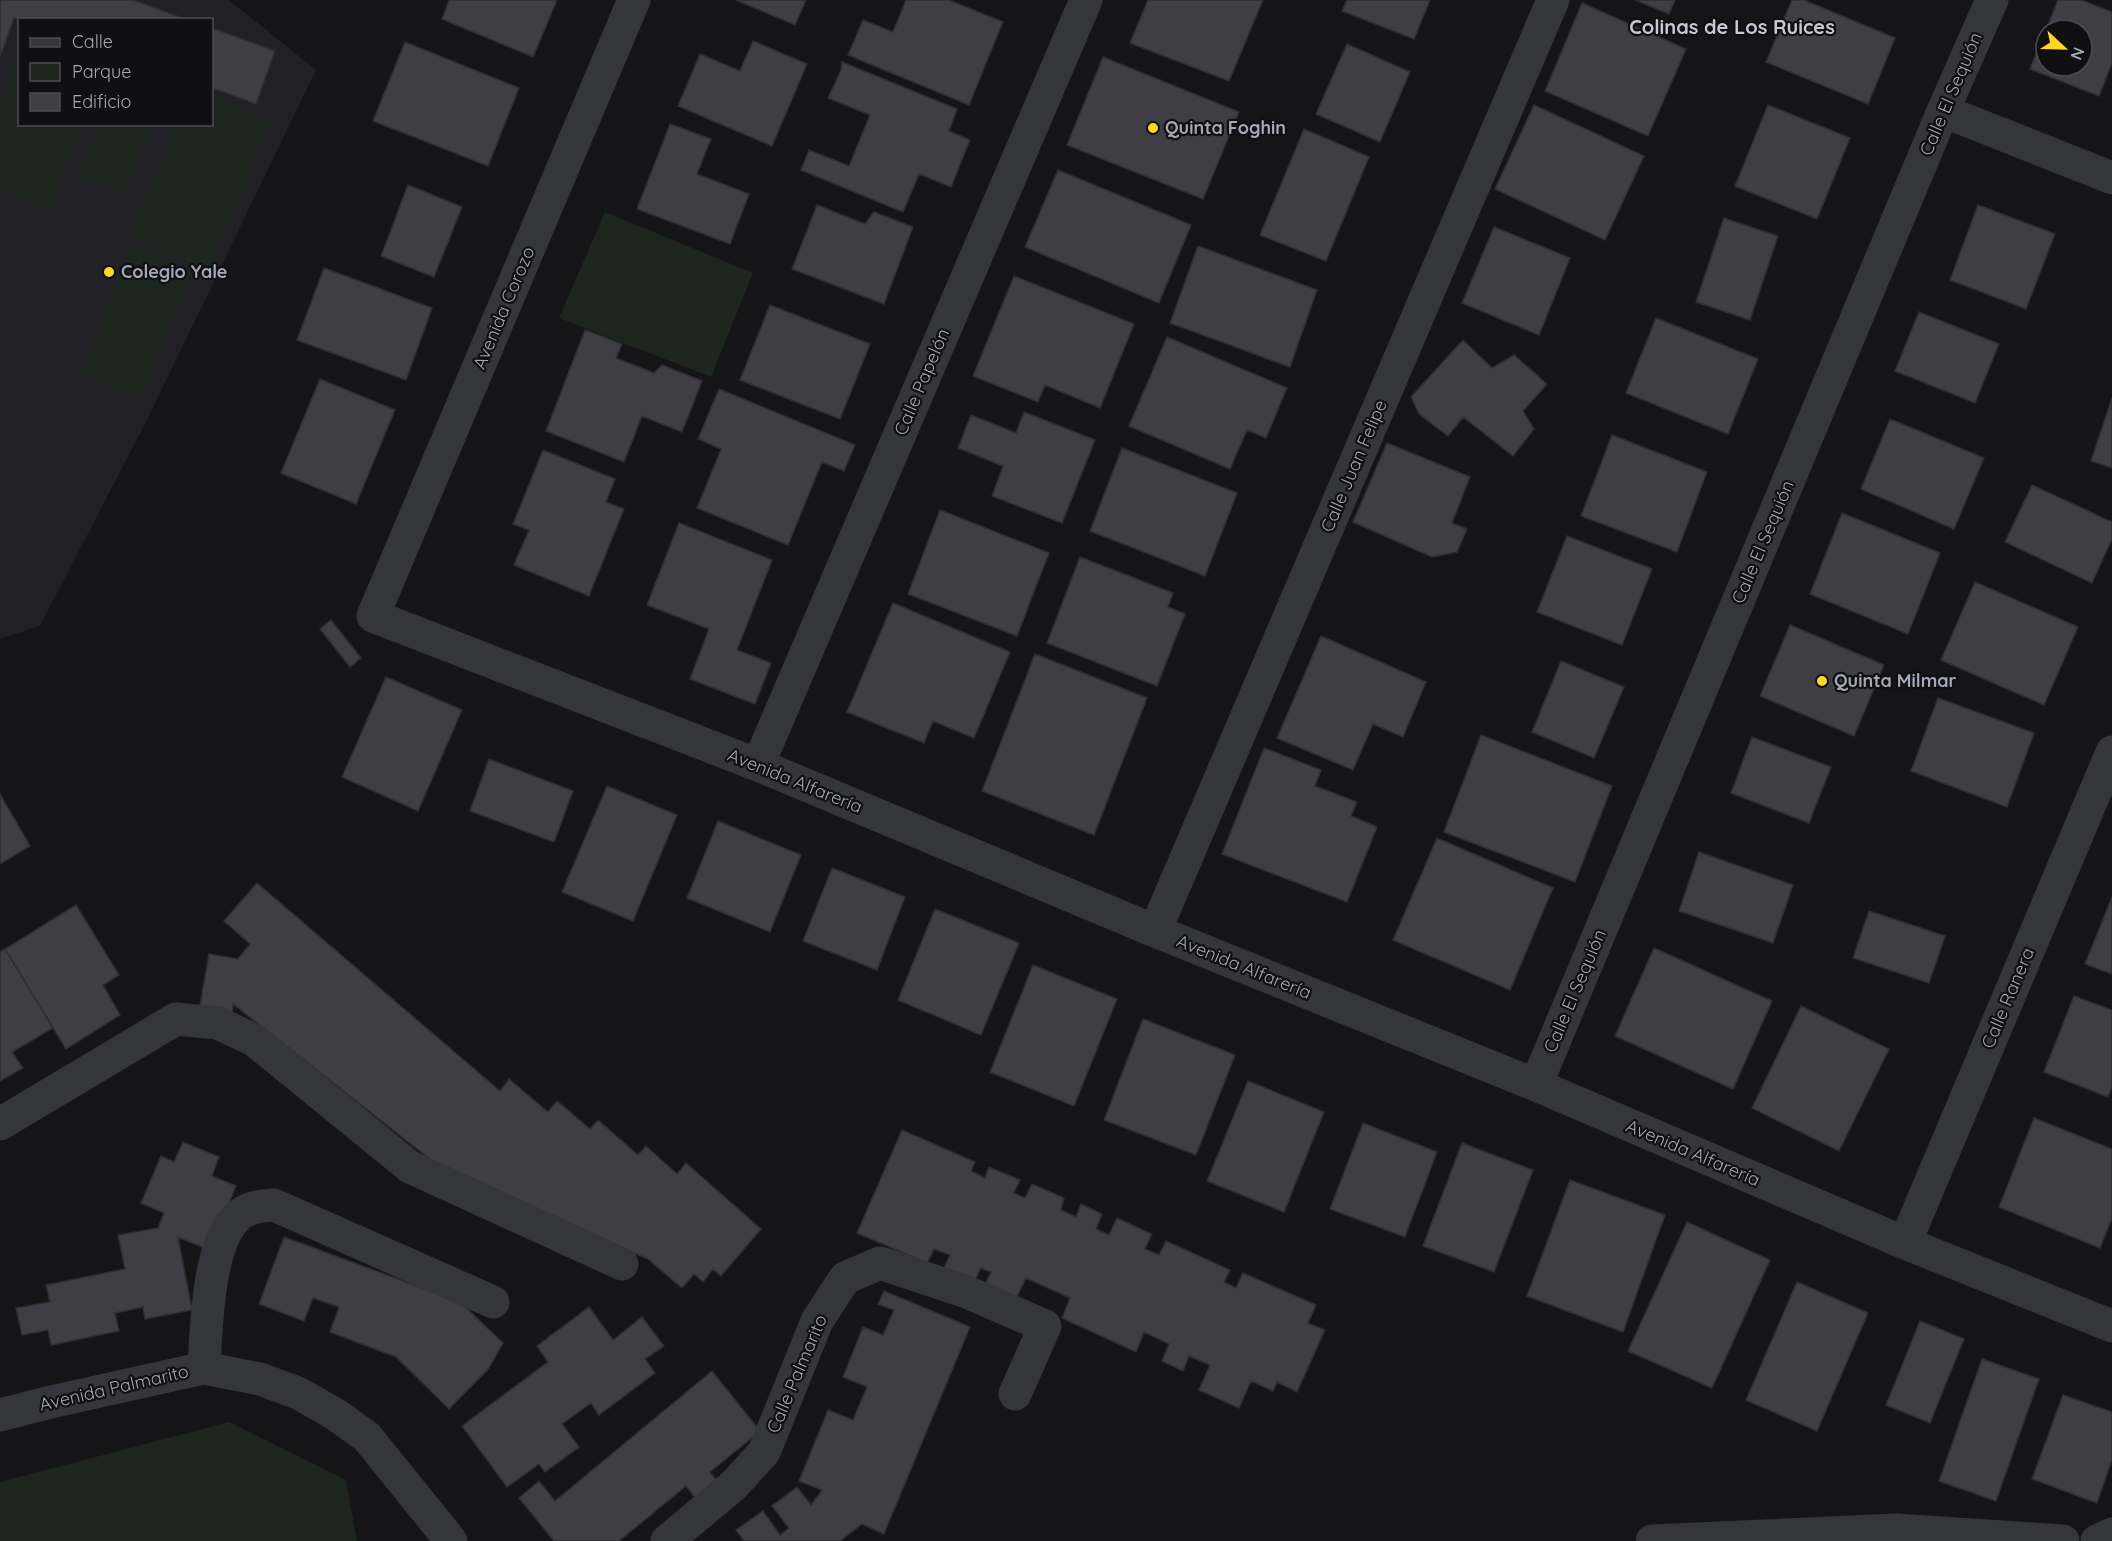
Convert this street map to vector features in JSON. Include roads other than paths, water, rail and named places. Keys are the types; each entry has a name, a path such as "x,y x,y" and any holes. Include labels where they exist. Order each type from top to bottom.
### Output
{"street":[{"name":"Avenida Corozo","path":"373,616 634,0"},
{"name":"Calle Papelón","path":"758,765 1086,0"},
{"name":"Calle Juan Felipe","path":"1155,931 1553,0"},
{"name":"Calle El Sequión","path":"1536,1085 1943,111 1992,0"},
{"path":"1943,111 2112,178"},
{"name":"Avenida Alfarería","path":"373,616 758,765 1155,931 1536,1085 1905,1244 2112,1326"},
{"name":"Calle Ranera","path":"1905,1244 2112,752"},
{"path":"0,1124 177,1019 218,1023 254,1040 410,1167 622,1263"},
{"path":"204,1368 213,1265 223,1239 235,1218 253,1206 274,1205 493,1302"},
{"name":"Calle Palmarito","path":"667,1541 734,1485 764,1452 817,1321 845,1278 880,1263 967,1292 1045,1326 1015,1394"},
{"name":"Avenida Palmarito","path":"0,1415 204,1368 260,1379 298,1393 367,1437 451,1541"},
{"path":"1652,1541 1896,1530 2063,1541"},
{"path":"2097,1541 2112,1534"}],"place":[{"name":"Quinta Foghin","path":"1153,128"},
{"name":"Colegio Yale","path":"109,272"},
{"name":"Quinta Milmar","path":"1822,681"}],"district":[{"name":"Colinas de Los Ruices","path":"1732,27"}]}
